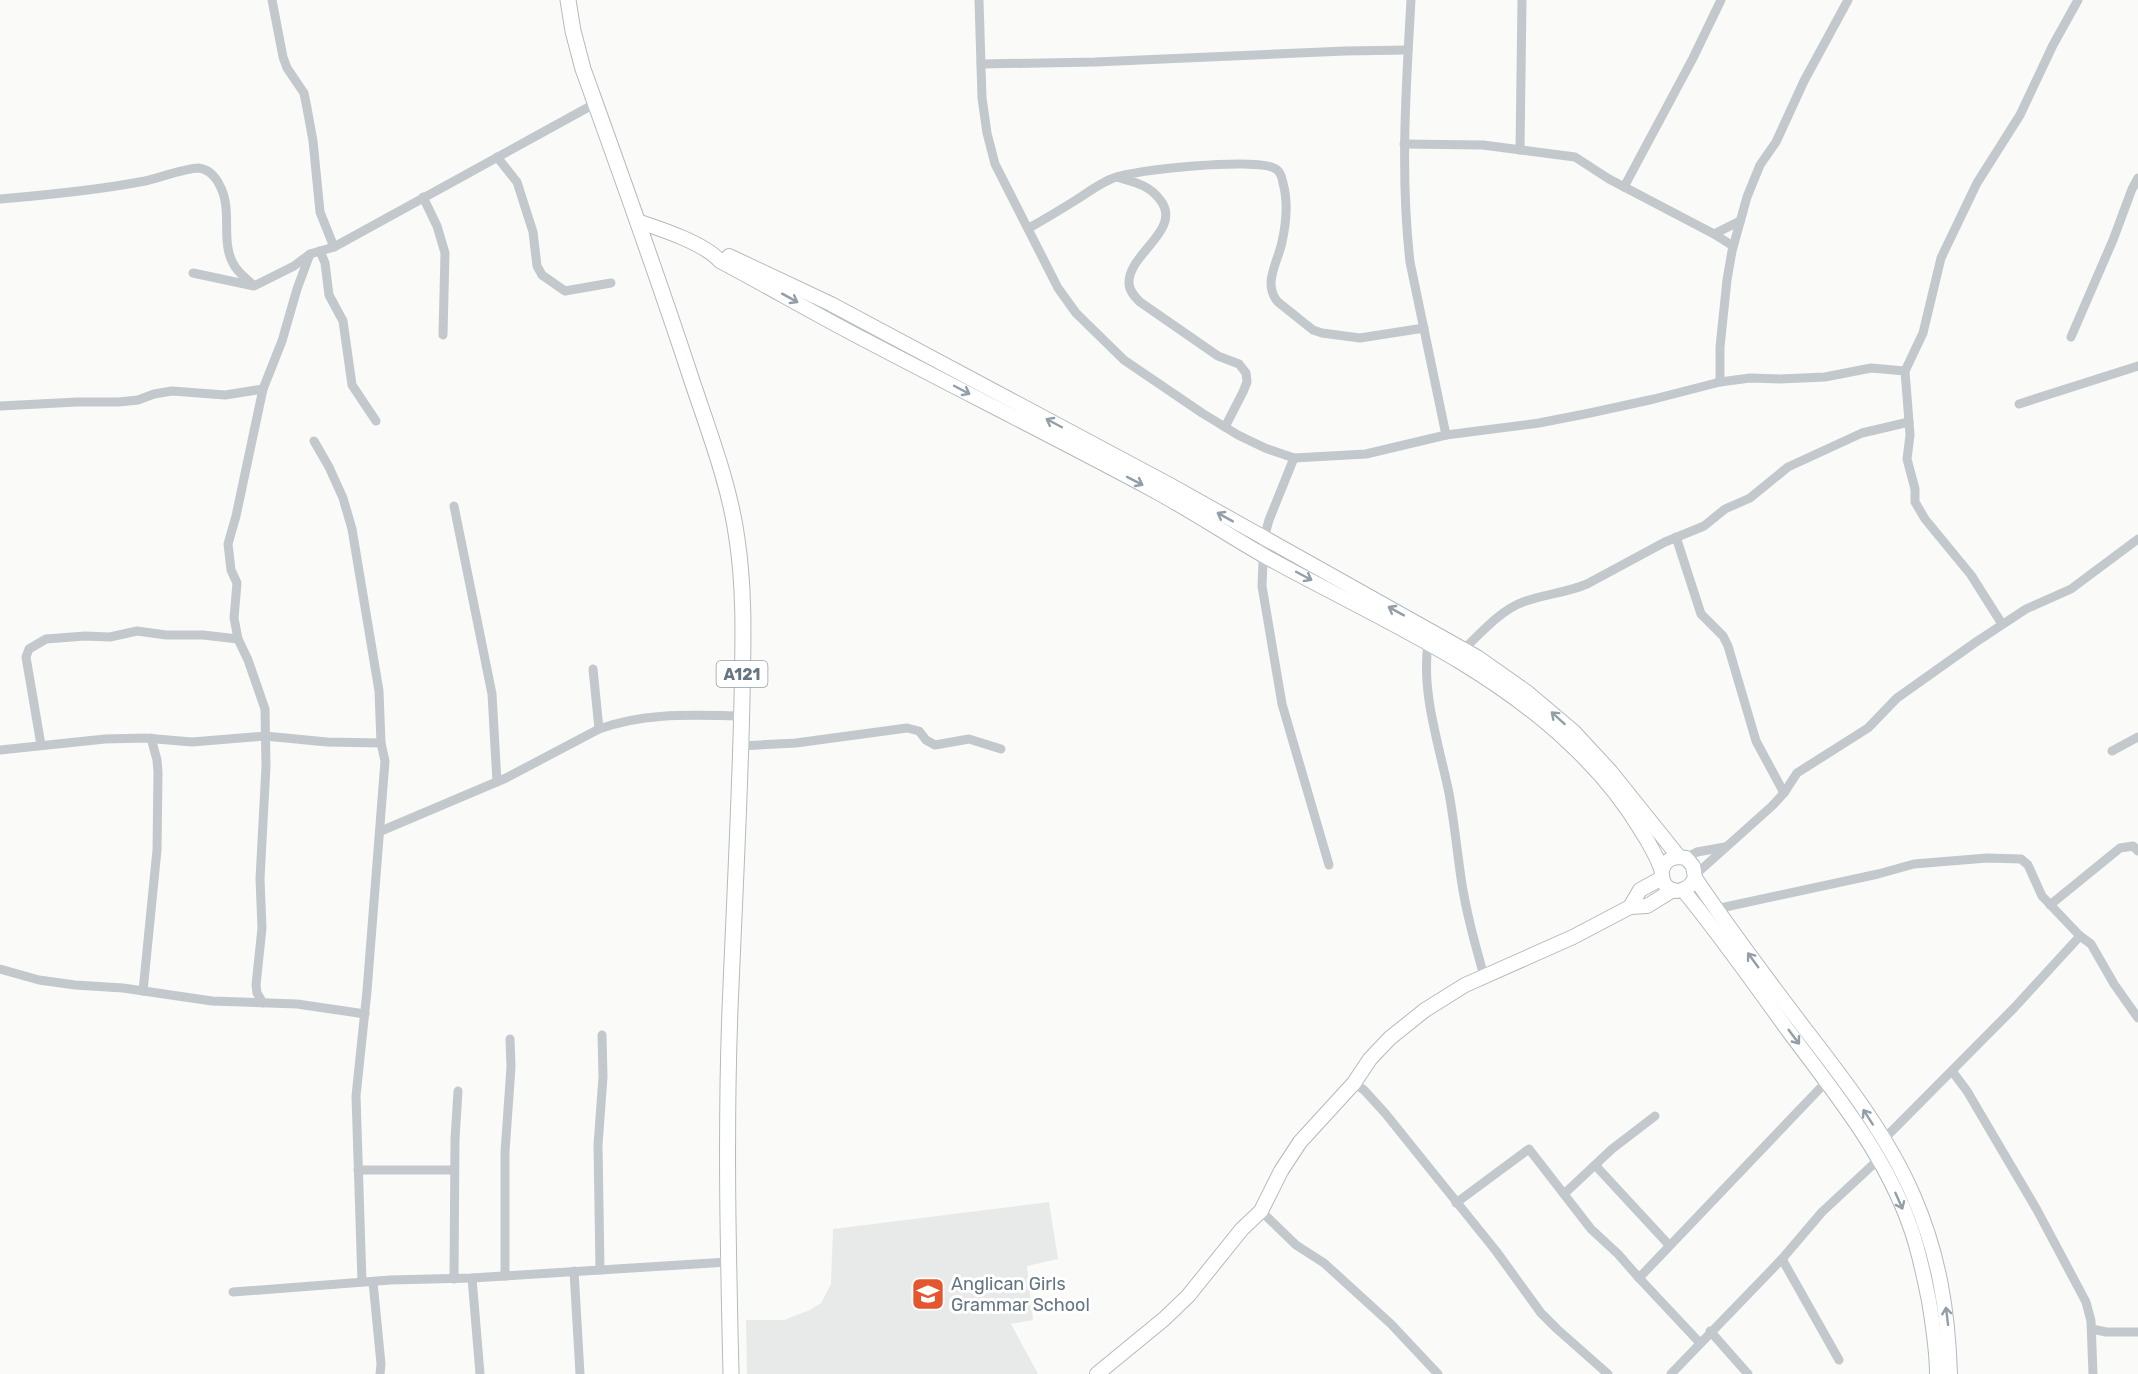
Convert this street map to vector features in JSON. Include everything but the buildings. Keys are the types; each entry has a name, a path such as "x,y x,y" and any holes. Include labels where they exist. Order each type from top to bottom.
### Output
{"main road":[{"name":"A121","path":"568,0 576,40 596,103 694,385 726,489 737,534 742,572 742,717 730,990 728,1262 731,1374"},
{"path":"638,221 672,233 714,254 720,261 864,340 1154,491 1263,555 1428,644 1507,692 1570,744 1610,786 1643,833 1665,885 1678,890 1715,930 1827,1081 1879,1159 1899,1199 1917,1246 1931,1317 1937,1374"},
{"path":"714,254 723,253 831,304 1170,485 1464,649 1528,693 1574,731 1682,857 1694,866 1695,876 1692,884 1647,906 1630,907 1573,936 1484,976 1438,1001 1390,1038 1370,1059 1354,1083 1300,1142 1281,1171 1261,1211 1242,1229 1188,1296 1164,1319 1097,1374"},
{"path":"1630,907 1640,890 1662,874 1669,859 1682,857"},
{"path":"1695,876 1716,909 1826,1056 1901,1169 1928,1234 1938,1268 1948,1325 1950,1374"}],"street":[{"path":"272,0 286,68 296,80 306,100 313,141 320,212 334,247"},
{"path":"979,0 984,110 995,164 1058,288 1076,313 1124,360 1225,427 1265,448 1294,458 1366,454 1446,435 1539,423 1590,413 1720,382 1750,378 1825,377 1871,368 1905,371"},
{"path":"1411,0 1404,144 1407,241 1446,435"},
{"path":"1520,150 1522,0"},
{"path":"1624,187 1693,58 1721,0"},
{"path":"1720,382 1720,347 1733,246 1740,221 1760,165 1776,142 1804,81 1848,0"},
{"path":"2002,624 1971,575 1925,519 1915,502 1915,489 1907,459 1910,435 1905,371 1923,333 1941,258 1946,247 1977,183 2020,115 2053,45 2078,0"},
{"path":"981,64 1408,50"},
{"path":"193,273 254,286 294,266 310,254 334,247 423,196 596,103"},
{"path":"1404,144 1483,146 1575,157 1609,179 1733,246"},
{"path":"497,157 517,182 533,232 537,266 542,275 565,291 611,283"},
{"path":"1029,228 1109,179 1145,170 1193,166 1274,167 1281,177 1285,194 1282,242 1270,281 1274,297 1278,302 1313,330 1323,333 1359,338 1424,328"},
{"path":"0,199 145,181 199,168 209,172 222,190 227,211 227,243 235,267 254,286"},
{"path":"1117,177 1140,183 1151,190 1164,205 1166,213 1160,232 1129,277 1132,294 1140,302 1218,356 1239,364 1246,373 1247,382 1225,427"},
{"path":"2071,337 2135,191 2138,178"},
{"path":"423,196 437,226 445,253 443,335"},
{"path":"1714,234 1740,221"},
{"path":"320,252 325,263 329,295 343,321 352,385 376,421"},
{"path":"263,1004 257,993 256,979 262,928 260,879 266,766 263,702 238,639 234,618 237,583 231,570 228,544 263,389 282,341 310,254"},
{"path":"2019,404 2138,366"},
{"path":"0,406 119,402 138,400 172,391 225,395 263,389"},
{"path":"1464,649 1515,606 1533,599 1575,589 1704,525 1725,509 1750,498 1788,467 1862,433 1909,422"},
{"path":"315,441 343,498 352,529 379,691 381,743 385,762 381,831 356,1096 362,1282"},
{"path":"1294,458 1269,519 1264,538 1262,586 1276,681 1329,865"},
{"path":"454,506 492,694 497,782"},
{"path":"1676,537 1692,582 1697,605 1701,614 1723,636 1728,646 1756,741 1784,793"},
{"path":"1695,876 1784,793 1797,773 1868,728 1897,698 2002,624 2026,609 2071,589 2138,539"},
{"path":"41,746 26,657 29,649 40,641 86,636 110,637 137,631 238,639"},
{"path":"1428,644 1425,662 1437,744 1454,820 1461,879 1474,942 1484,976"},
{"path":"593,669 598,729"},
{"path":"381,831 497,782 598,729 641,718 678,715 742,717"},
{"path":"741,746 796,743 907,728 919,731 926,740 935,745 969,739 1001,749"},
{"path":"0,750 105,739 151,738 192,742 265,736 327,742 381,743"},
{"path":"2112,751 2138,737"},
{"path":"143,991 157,850 158,771 151,738"},
{"path":"2050,904 2120,848 2133,846 2138,852"},
{"path":"1682,857 1725,847"},
{"path":"1716,909 1914,864 1987,858 2025,861 2042,896 2080,936 2091,944 2114,984 2138,1018"},
{"path":"1883,1140 2052,968 2080,936"},
{"path":"0,969 39,980 75,986 143,991 212,1001 297,1004 365,1014"},
{"path":"600,1270 597,1145 603,1077 602,1035"},
{"path":"504,1276 505,1152 511,1067 510,1039"},
{"path":"1952,1071 1968,1091 2086,1302 2092,1329 2093,1374"},
{"path":"1639,1278 1827,1081"},
{"path":"1354,1083 1386,1113 1496,1251 1541,1313 1608,1374"},
{"path":"454,1279 454,1170 458,1091"},
{"path":"1564,1194 1612,1149 1655,1116"},
{"path":"1456,1203 1529,1149 1591,1229 1618,1254 1700,1343"},
{"path":"1671,1374 1710,1331 1782,1259 1822,1212 1879,1159"},
{"path":"1595,1165 1669,1245"},
{"path":"358,1170 454,1170"},
{"path":"1261,1211 1296,1245 1324,1263 1391,1324 1438,1374"},
{"path":"1782,1259 1839,1360"},
{"path":"233,1292 362,1282 454,1279 728,1262"},
{"path":"574,1271 580,1374"},
{"path":"472,1278 480,1374"},
{"path":"373,1282 380,1374"},
{"path":"2092,1329 2106,1332 2138,1332"},
{"path":"1710,1331 1748,1374"}],"shaded area":[{"name":"Anglican Girls Grammar School","path":"1049,1202 1058,1259 1027,1266 1033,1320 1011,1324 1038,1374 747,1374 746,1320 784,1320 821,1303 831,1284 833,1229"}],"place":[{"name":"Anglican Girls Grammar School","path":"928,1294"}]}
